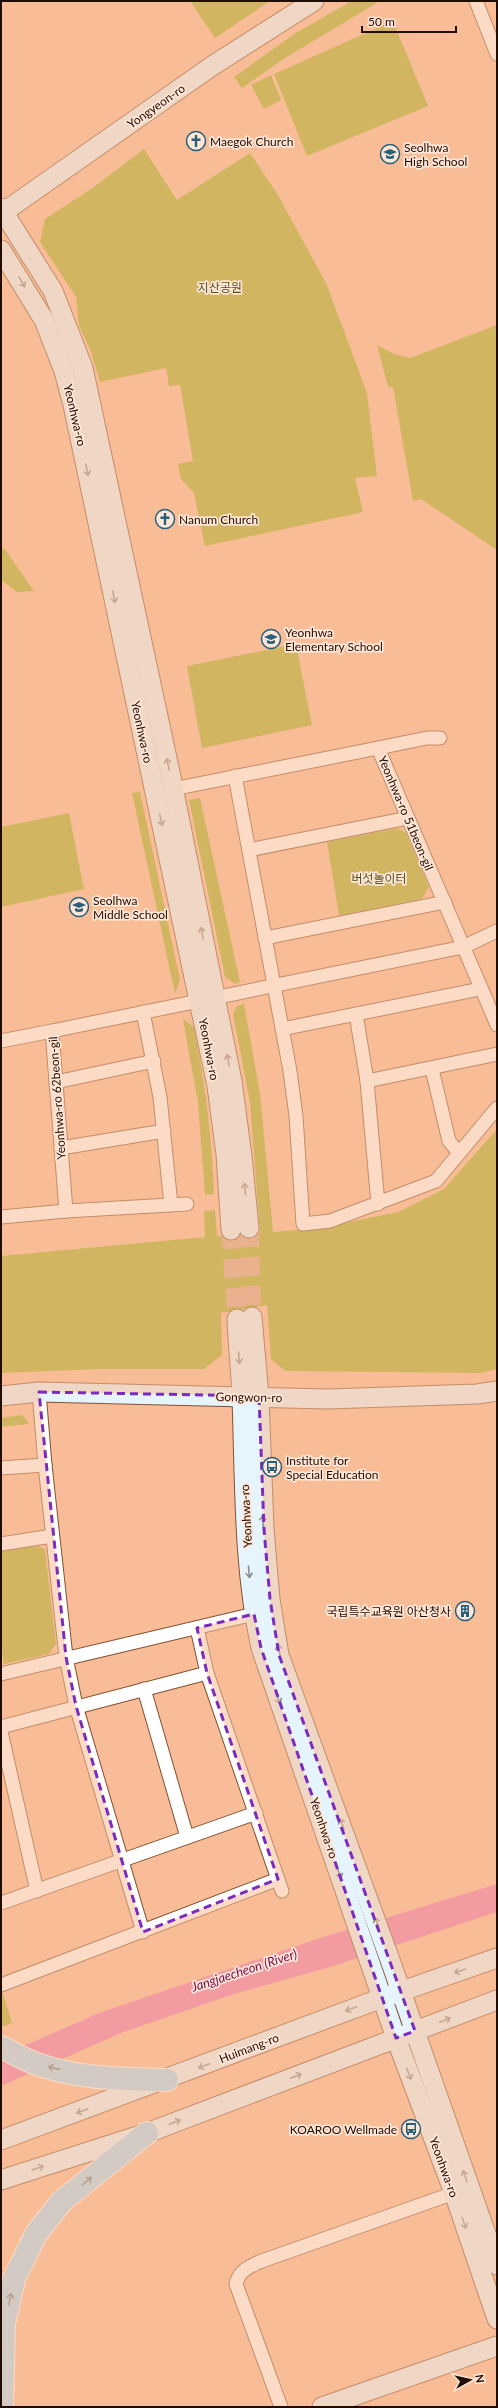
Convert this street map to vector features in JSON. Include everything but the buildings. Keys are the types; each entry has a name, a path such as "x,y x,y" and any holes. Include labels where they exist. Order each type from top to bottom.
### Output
{"highway":[{"path":"1,2047 34,2064 106,2079 167,2080"},
{"path":"2,2407 4,2324 14,2279 36,2234 62,2201 147,2133"}],"street":[{"name":"Yongyeon-ro","path":"2,211 219,62 314,1"},
{"path":"476,1 497,54"},
{"name":"Yeonhwa-ro","path":"2,211 53,290 82,368 173,789 207,998"},
{"name":"Yeonhwa-ro","path":"1,250 44,320 64,371 207,998 232,1081 242,1156 240,1229"},
{"path":"378,748 427,738 440,738"},
{"name":"Yeonhwa-ro 51beon-gil","path":"173,789 378,748 497,1025"},
{"path":"235,776 282,1029 296,1116 303,1224 330,1221 436,1181 458,1152 497,1108"},
{"path":"249,850 408,818"},
{"path":"264,938 445,902"},
{"path":"207,998 463,947 497,930"},
{"path":"282,1029 480,988"},
{"name":"Yeonhwa-ro 62beon-gil","path":"66,1211 52,1031 207,998"},
{"path":"143,1012 154,1061 164,1131 171,1205"},
{"path":"356,1014 367,1081 378,1204"},
{"path":"1,1041 52,1031"},
{"path":"367,1081 432,1069 497,1054"},
{"path":"56,1082 154,1061"},
{"path":"432,1069 449,1141 458,1152"},
{"path":"61,1148 164,1131"},
{"path":"1,1217 66,1211 187,1204"},
{"name":"Yeonhwa-ro","path":"244,1318 250,1397 270,1599 279,1655 390,1960 497,2266"},
{"name":"Gongwon-ro","path":"1,1396 39,1392 328,1399 477,1394 497,1391"},
{"path":"39,1392 52,1536 66,1657 76,1706 143,1932"},
{"name":"Yeonhwa-ro","path":"250,1397 248,1561 254,1614 261,1648 396,2038 454,2193 497,2319"},
{"path":"1,1468 45,1465"},
{"path":"1,1544 52,1536"},
{"path":"1,1674 66,1657 254,1614"},
{"path":"1,1985 143,1932 280,1885 207,1673 196,1628"},
{"path":"1,1727 76,1706 207,1673"},
{"path":"144,1689 187,1837"},
{"path":"1,1732 37,1891"},
{"path":"1,1904 256,1813"},
{"name":"Huimang-ro","path":"1,2140 167,2080 401,1991 497,1958"},
{"path":"1,2180 147,2133 497,2000"},
{"path":"280,2407 236,2284 238,2275 246,2268 259,2262 454,2193"},
{"path":"322,2407 497,2346"}],"highlighted area":[{"path":"39,1392 259,1396 264,1529 270,1599 279,1655 415,2031 396,2038 261,1648 254,1614 197,1628 207,1673 278,1879 143,1932 76,1706 66,1657"}],"green space":[{"path":"190,1 270,1 215,38"},
{"path":"352,1 380,1 285,58 242,88 234,77 294,34"},
{"path":"393,21 428,106 307,156 274,74"},
{"path":"271,75 281,100 264,109 251,85"},
{"name":"지산공원","path":"144,149 177,200 250,153 278,195 327,285 367,393 377,476 355,478 363,512 205,546 194,493 181,479 178,464 193,461 180,385 169,386 166,368 100,382 90,349 79,326 76,297 40,242 45,219 94,187"},
{"path":"497,325 497,550 421,499 413,501 393,387 388,387 377,345 394,354 410,358"},
{"path":"4,548 34,591 17,592 1,580 1,550"},
{"path":"296,644 312,725 202,748 187,666"},
{"path":"140,792 180,980 175,994 132,793"},
{"path":"200,798 240,982 235,984 225,977 189,800"},
{"path":"69,813 84,889 1,907 1,827"},
{"name":"버섯놀이터","path":"398,828 406,833 429,887 422,899 339,916 327,842"},
{"path":"244,1004 260,1093 273,1232 319,1228 398,1212 444,1189 497,1129 497,1369 481,1373 285,1371 271,1359 267,1305 221,1313 222,1355 204,1369 99,1369 1,1373 1,1256 205,1237 204,1211 215,1210 217,1236 260,1233 250,1102 233,1014 237,1006"},
{"path":"183,1019 194,1027 198,1048 210,1131 214,1194 205,1195 198,1103"},
{"path":"21,1415 28,1421 28,1424 1,1427 1,1418"},
{"path":"39,1546 45,1550 56,1644 49,1654 4,1664 1,1642 1,1551"},
{"path":"3,1994 12,2023 1,2027 1,1995"}],"water":[{"name":"Jangjaecheon (River)","path":"497,1884 497,1912 330,1967 234,1994 121,2033 1,2086 1,2056 99,2013 317,1939"}],"tunnel":[{"path":"249,1228 252,1317"},
{"path":"231,1230 237,1319"}],"place":[{"name":"Maegok Church","path":"196,141"},
{"name":"Seolhwa High School","path":"390,154"},
{"name":"Nanum Church","path":"165,519"},
{"name":"Yeonhwa Elementary School","path":"271,639"},
{"name":"Seolhwa Middle School","path":"79,907"},
{"name":"Institute for Special Education","path":"272,1467"},
{"name":"국립특수교육원 아산청사","path":"465,1611"},
{"name":"KOAROO Wellmade","path":"411,2129"}]}
